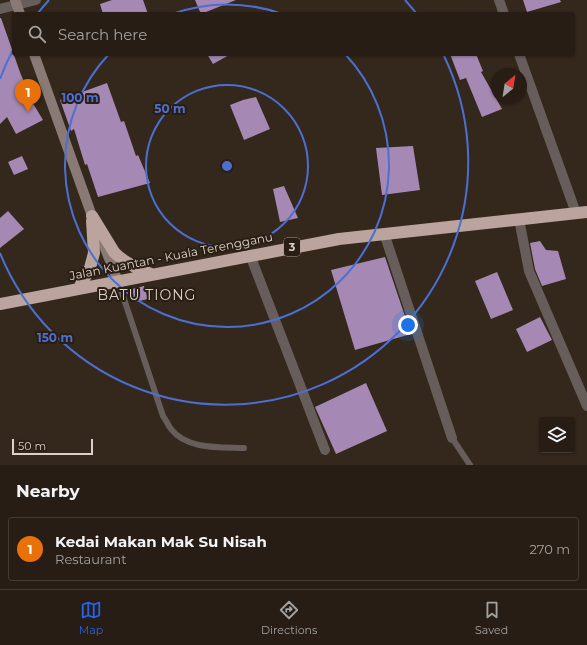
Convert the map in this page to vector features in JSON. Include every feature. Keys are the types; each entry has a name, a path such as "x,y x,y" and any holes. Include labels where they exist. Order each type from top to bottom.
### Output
{"highway":[{"name":"Jalan Kuantan - Kuala Terengganu","path":"0,304 339,239 581,212"},
{"path":"92,216 118,256 131,265 152,274"},
{"path":"79,288 90,268 94,253 92,216"}],"street":[{"path":"0,8 15,2 36,0"},
{"path":"499,0 503,12"},
{"path":"15,2 19,12"},
{"path":"35,56 92,216 118,281"},
{"path":"520,56 581,212"},
{"path":"520,219 529,271 587,406"},
{"path":"384,233 452,438"},
{"path":"250,255 325,450"}],"lane":[{"path":"118,281 163,416 172,430 181,438 192,443 208,446 244,448"},
{"path":"452,438 470,465"}],"building":[{"path":"112,0 143,0 147,12 102,12 100,4"},
{"path":"195,0 236,0 206,12 200,12"},
{"path":"523,0 560,0 561,2 527,12"},
{"path":"1,18 12,49 12,56 14,56 30,94 28,95 43,120 16,134 7,117 0,124"},
{"path":"208,56 227,56 213,64"},
{"path":"451,56 477,56 483,71 481,72 491,90 491,104 499,104 502,109 482,117 466,78 460,80"},
{"path":"107,83 121,122 124,121 136,156 138,155 150,183 98,197 87,164 85,165 74,129 71,131 60,100"},
{"path":"256,97 270,129 244,140 230,105"},
{"path":"413,146 420,190 382,195 376,148"},
{"path":"22,156 28,169 14,175 8,162"},
{"path":"284,186 298,218 280,222 273,189"},
{"path":"8,211 24,229 0,248 0,218"},
{"path":"540,241 546,250 558,251 566,279 542,286 535,269 530,243"},
{"path":"385,257 411,334 355,350 331,270"},
{"path":"497,272 513,310 491,319 475,281"},
{"path":"144,286 148,299 135,302 132,289"},
{"path":"540,317 552,340 527,352 516,329"},
{"path":"366,383 387,431 336,454 315,407"}],"place":[{"name":"Kedai Makan Mak Su Nisah","path":"28,112"}],"district":[{"name":"BATU TIONG","path":"147,295"}]}
